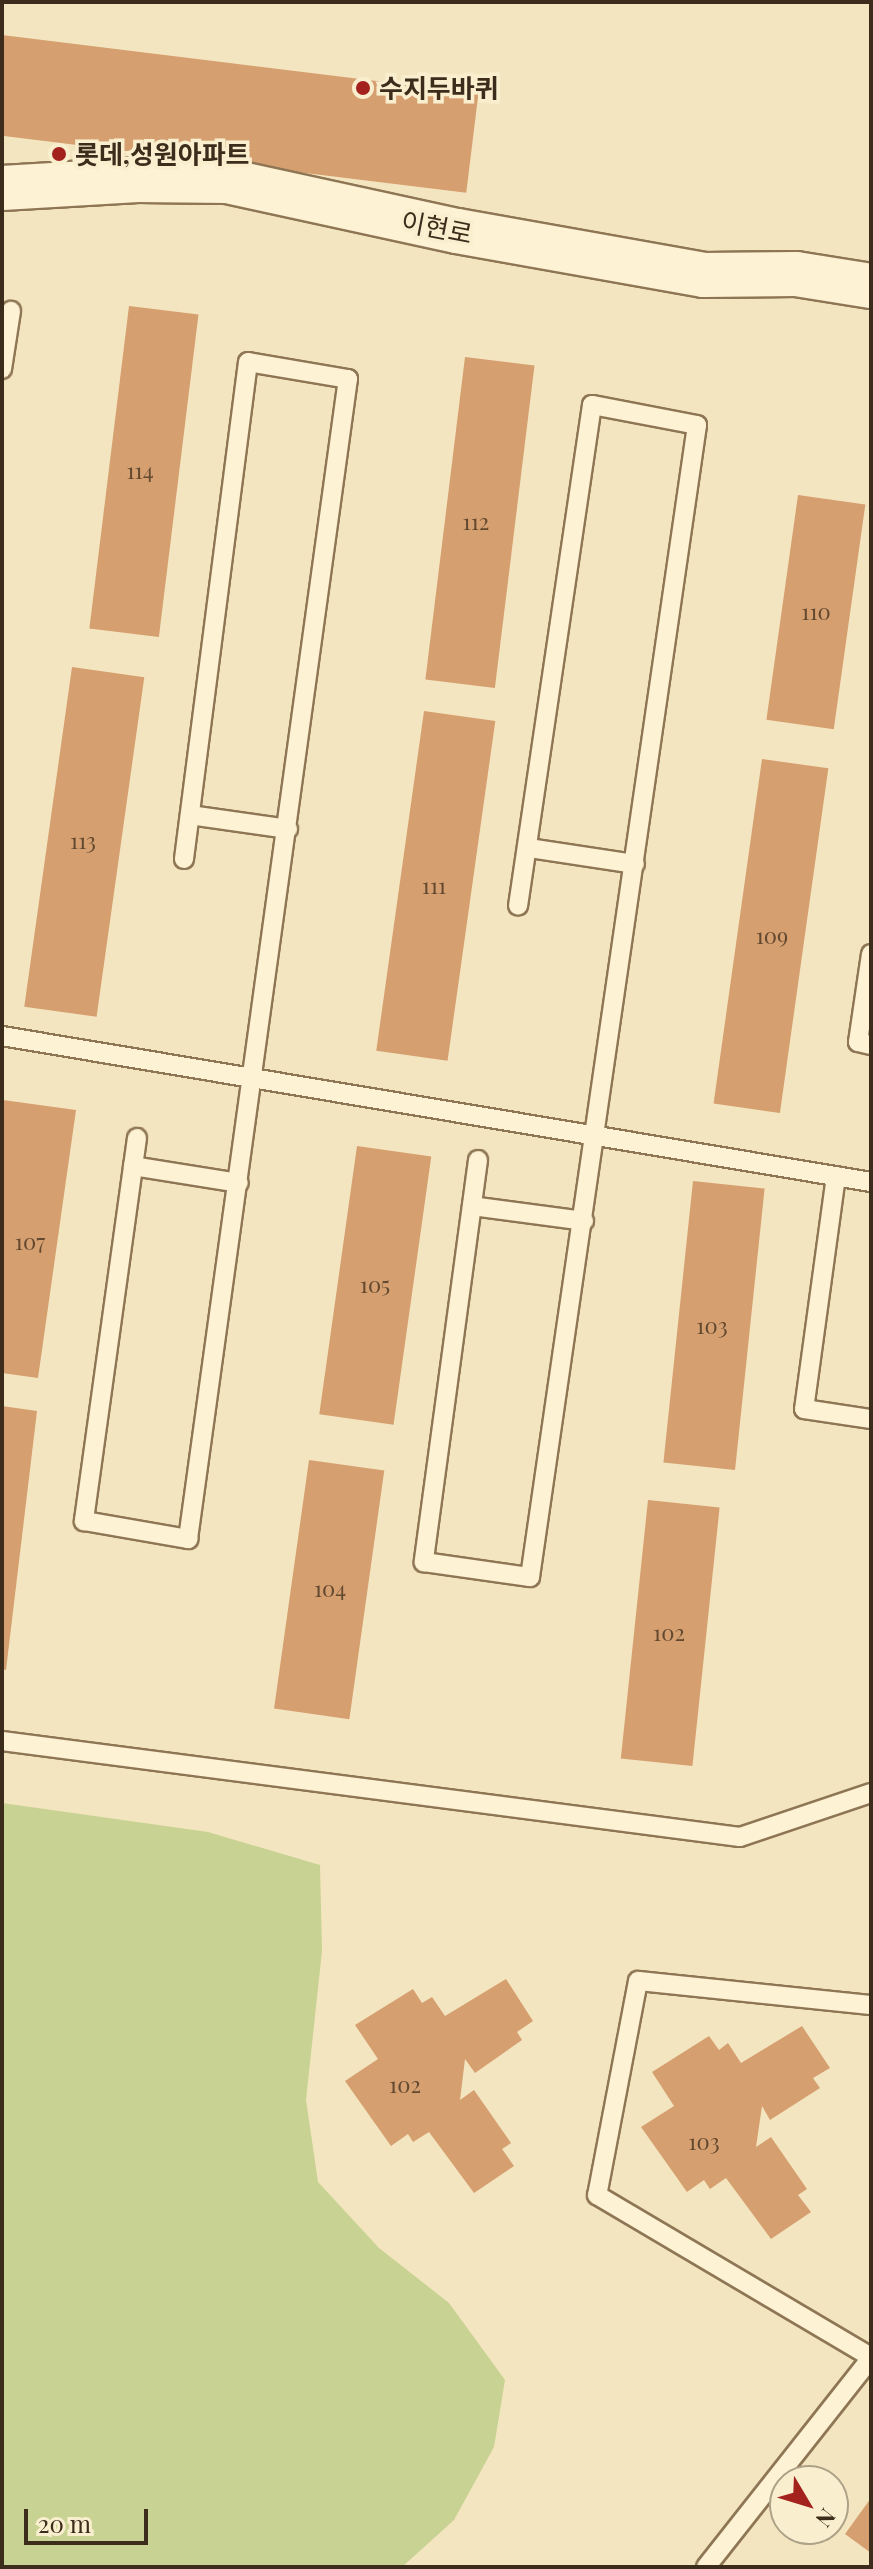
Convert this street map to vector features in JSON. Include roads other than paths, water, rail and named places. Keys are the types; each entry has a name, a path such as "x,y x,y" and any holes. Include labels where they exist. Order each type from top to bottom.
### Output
{"street":[{"name":"이현로","path":"2,188 138,180 227,181 457,231 674,271 796,274 871,286"}],"lane":[{"path":"2,369 11,311"},
{"path":"137,1138 84,1521 188,1539 348,379 248,362 184,859"},
{"path":"478,1160 424,1562 530,1577 697,425 592,405 529,848 518,906"},
{"path":"190,815 288,829"},
{"path":"529,848 635,864"},
{"path":"871,954 858,1042 871,1045"},
{"path":"2,1036 871,1182"},
{"path":"133,1166 239,1183"},
{"path":"836,1176 804,1409 871,1419"},
{"path":"472,1206 584,1221"},
{"path":"2,1741 740,1837 871,1793"},
{"path":"706,2567 871,2358 597,2195 638,1981 871,2005"}],"place":[{"name":"수지두바퀴","path":"363,88"},
{"name":"롯데,성원아파트","path":"59,154"}]}
